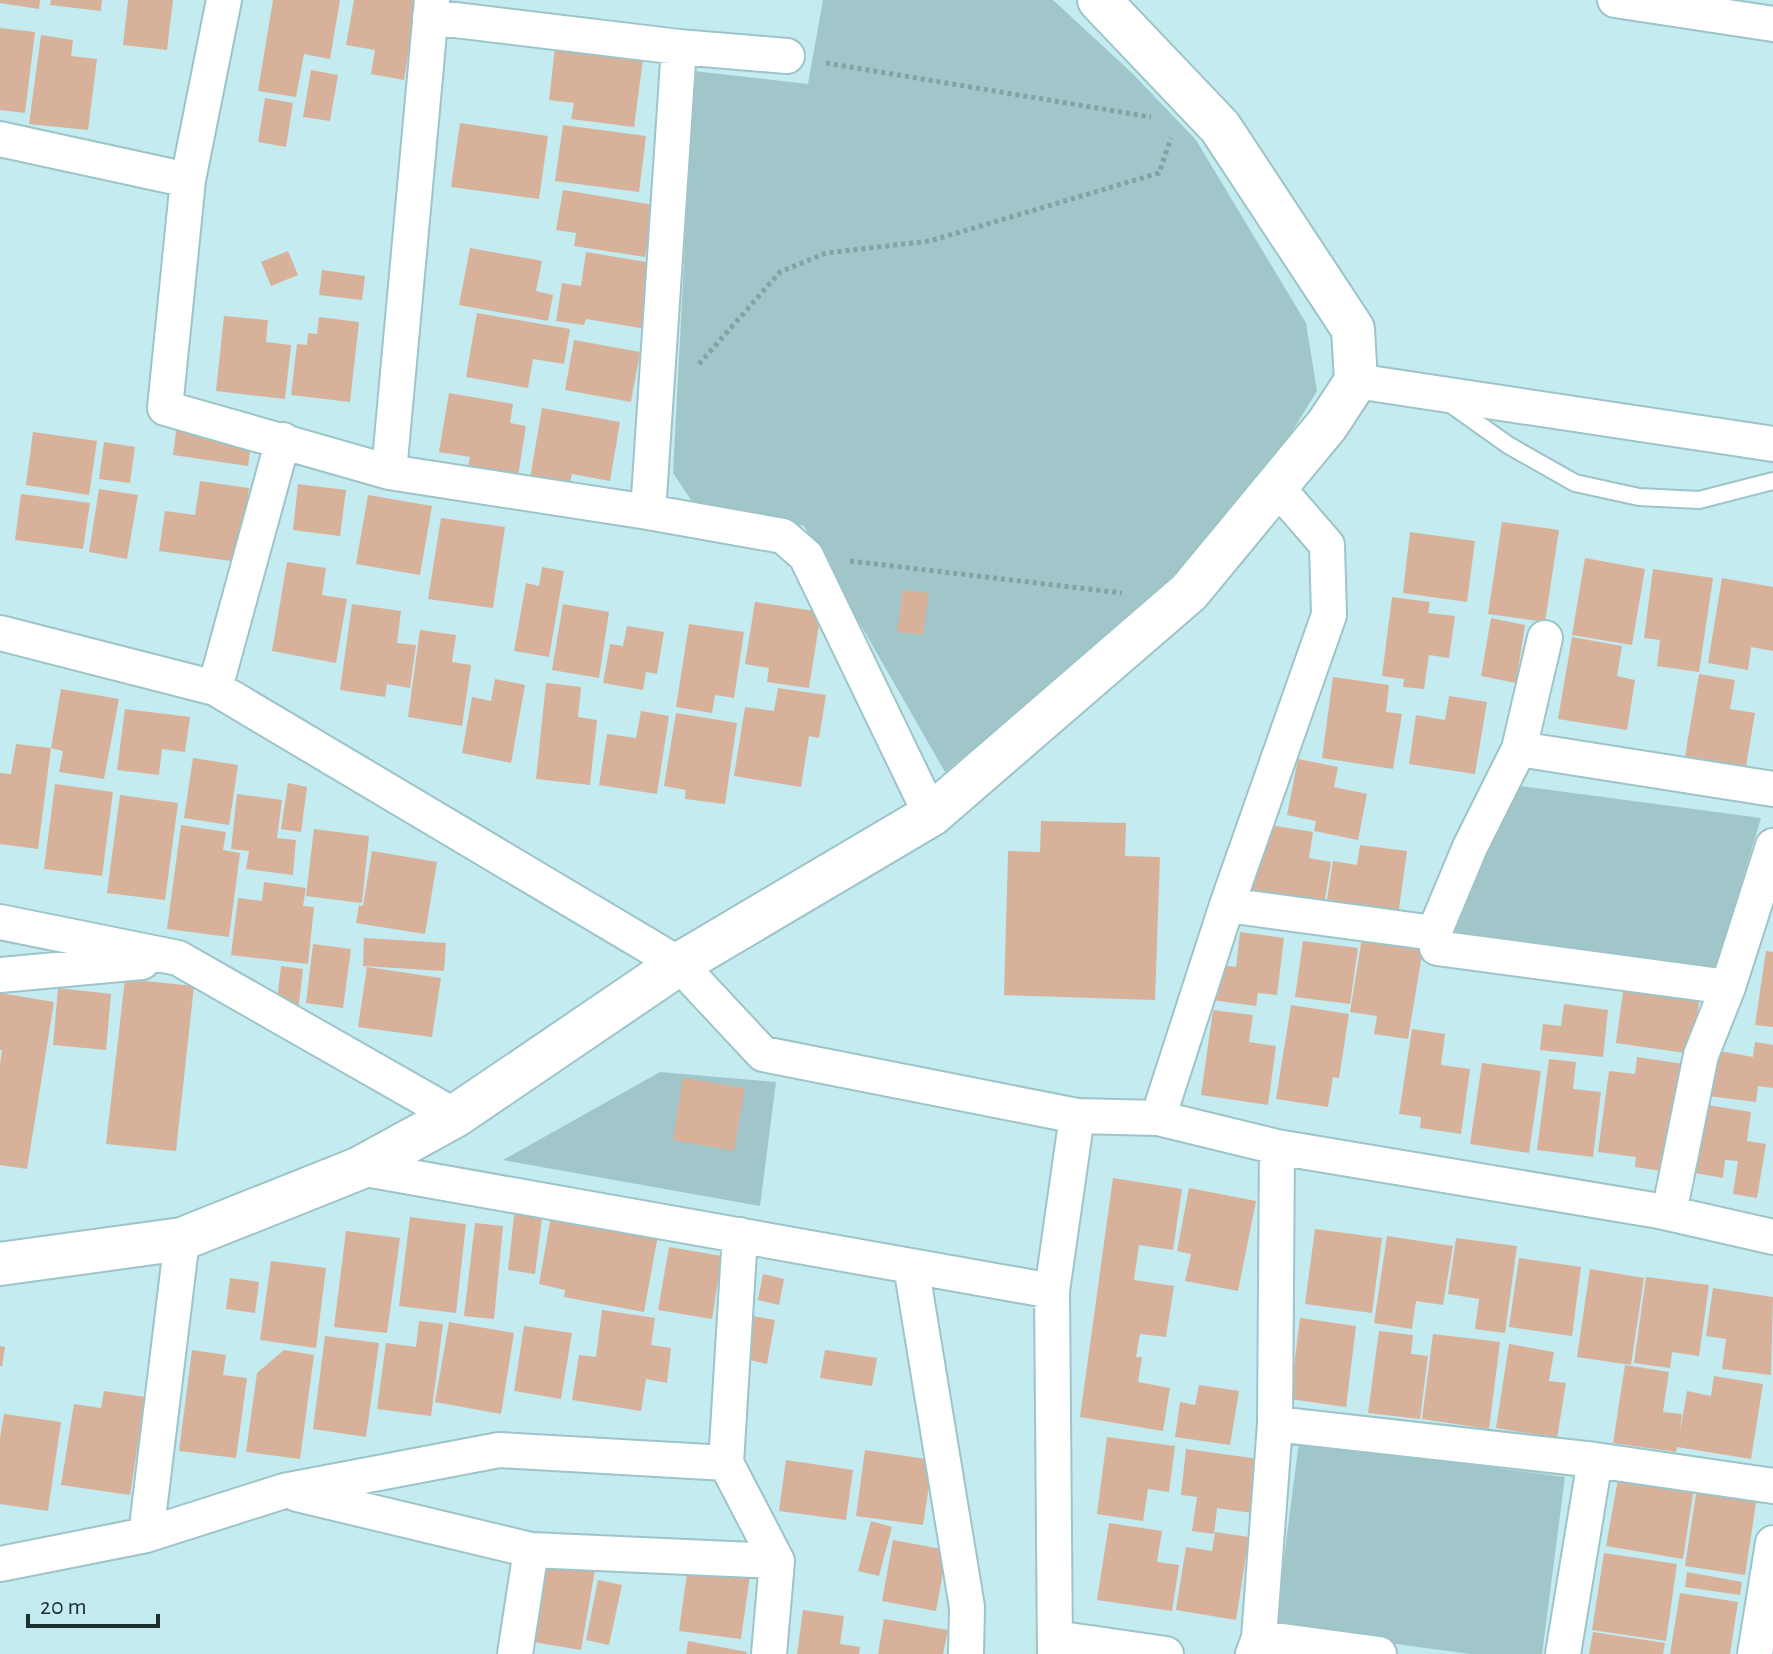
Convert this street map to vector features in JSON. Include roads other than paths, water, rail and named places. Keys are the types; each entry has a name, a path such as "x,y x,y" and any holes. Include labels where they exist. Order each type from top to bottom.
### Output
{"street":[{"path":"224,0 188,180 165,408 389,472 783,536 806,556 931,815"},
{"path":"0,1264 182,1239 360,1168 455,1116 679,964 931,815 1189,592 1327,425 1356,381 1353,329 1220,127 1099,0"},
{"path":"1615,0 1773,24"},
{"path":"389,472 431,8 679,47 787,56"},
{"path":"648,512 679,47"},
{"path":"0,139 188,180"},
{"path":"1356,381 1773,444"},
{"path":"215,688 283,440"},
{"path":"1158,1118 1227,905 1329,615 1327,545 1276,486"},
{"path":"0,633 215,688 679,964 763,1054 1077,1116 1158,1118 1277,1147 1669,1213 1773,1237"},
{"path":"1545,638 1519,749 1470,847 1434,933 1437,948 1728,987"},
{"path":"1519,749 1773,789"},
{"path":"1669,1213 1701,1055 1728,987 1773,846"},
{"path":"1227,905 1434,933"},
{"path":"0,922 178,958 455,1116"},
{"path":"0,975 178,958"},
{"path":"1077,1116 1052,1291 1055,1646 1166,1654"},
{"path":"1277,1147 1275,1424 1256,1646 1379,1654"},
{"path":"360,1168 1052,1291"},
{"path":"740,1235 726,1463 777,1561 769,1654"},
{"path":"146,1535 182,1239"},
{"path":"911,1266 967,1607 966,1654"},
{"path":"1275,1424 1595,1460 1773,1486"},
{"path":"0,1564 146,1535 284,1491 499,1450 726,1463"},
{"path":"1563,1654 1595,1460"},
{"path":"284,1491 531,1550 777,1561"},
{"path":"1755,1654 1773,1543"},
{"path":"515,1654 531,1550"}],"lane":[{"path":"1431,391 1508,445 1575,483 1639,497 1699,500 1773,481"}]}
